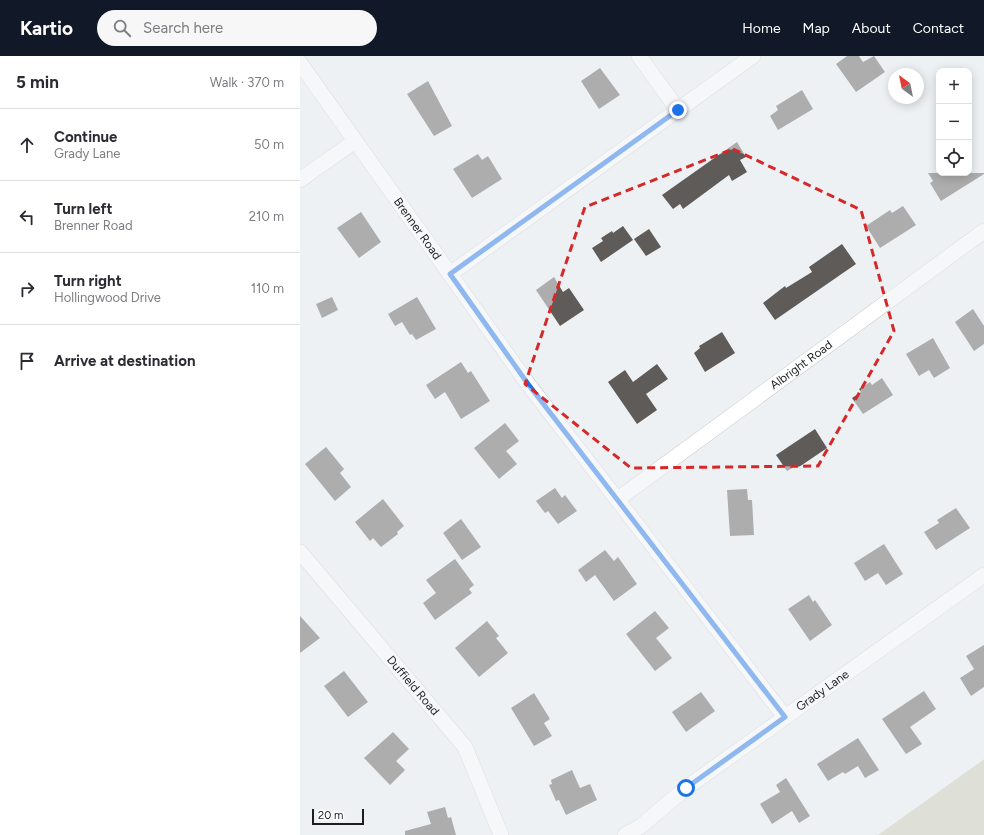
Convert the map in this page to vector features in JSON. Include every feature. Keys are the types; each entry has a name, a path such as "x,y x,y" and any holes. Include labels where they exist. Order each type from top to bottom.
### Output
{"street":[{"path":"639,56 678,110"},
{"path":"450,274 753,56"},
{"name":"Brenner Road","path":"300,63 528,384 785,717"},
{"path":"300,180 355,141"},
{"name":"Albright Road","path":"618,499 984,231"},
{"name":"Duffield Road","path":"300,552 465,747 501,835"},
{"name":"Grady Lane","path":"624,835 641,826 686,788 984,575"}],"highlighted area":[{"path":"733,149 861,210 894,331 818,466 631,468 525,384 585,207"}],"green space":[{"path":"984,759 984,835 878,835 983,760"}],"building":[{"path":"847,56 859,56 863,62 874,56 885,72 856,92 836,64"},
{"path":"600,68 620,95 599,109 581,81"},
{"path":"428,81 452,126 434,136 407,94"},
{"path":"802,90 813,109 778,130 770,116 778,110 776,106"},
{"path":"737,142 746,157 740,160 747,172 732,181 729,175 683,209 680,204 673,209 662,195"},
{"path":"478,154 482,160 488,156 502,179 472,198 453,169"},
{"path":"928,173 936,173 936,176 972,176 972,173 984,173 941,201 930,183 933,181"},
{"path":"903,206 916,225 880,248 866,226 890,210 892,213"},
{"path":"361,212 381,242 359,258 337,228"},
{"path":"623,226 633,240 601,262 592,248 603,241 601,238 612,231 613,233"},
{"path":"649,229 661,247 646,256 634,239"},
{"path":"842,244 856,264 775,320 763,303 785,286 786,288 812,272 809,267"},
{"path":"554,277 563,292 569,288 584,310 560,326 536,290"},
{"path":"332,297 338,310 322,318 316,304"},
{"path":"417,297 436,329 416,340 412,334 410,335 402,322 395,326 388,314"},
{"path":"973,309 984,326 984,344 974,351 955,322"},
{"path":"722,332 735,353 705,372 694,353 700,348 699,346"},
{"path":"933,338 950,368 934,378 929,370 919,376 906,354"},
{"path":"461,362 468,373 471,371 490,401 461,419 445,392 435,399 426,385"},
{"path":"657,364 668,379 646,394 657,410 637,424 608,382 625,370 633,382"},
{"path":"882,378 893,395 863,414 852,398 861,392 859,389 870,382 872,385"},
{"path":"505,423 519,441 506,451 517,464 499,479 474,448"},
{"path":"815,429 827,448 799,467 796,466 787,471 776,455"},
{"path":"326,447 344,469 340,473 351,487 335,501 305,464"},
{"path":"555,488 562,498 565,495 577,511 558,524 548,511 545,513 536,501"},
{"path":"747,489 748,500 752,500 754,535 730,536 727,490"},
{"path":"383,499 404,526 397,532 398,534 381,547 373,538 370,541 355,522"},
{"path":"956,508 970,528 936,550 924,532 939,523 937,520"},
{"path":"461,519 481,547 462,560 443,533"},
{"path":"884,544 903,574 886,585 878,573 865,581 854,563"},
{"path":"605,550 614,561 618,557 637,584 614,601 595,575 586,582 578,570"},
{"path":"455,559 474,585 469,589 472,593 435,620 423,603 436,593 426,580"},
{"path":"809,595 813,602 815,600 832,625 810,641 788,609"},
{"path":"655,611 669,628 656,638 672,658 655,671 626,634"},
{"path":"300,616 320,638 300,653"},
{"path":"487,621 499,636 496,638 508,653 479,677 455,648"},
{"path":"984,645 984,687 971,696 960,678 974,669 966,656"},
{"path":"344,671 368,702 348,717 324,686"},
{"path":"924,691 936,709 910,727 922,744 906,754 882,719"},
{"path":"701,692 715,711 686,732 672,712"},
{"path":"534,693 550,719 544,723 552,736 534,746 511,708"},
{"path":"393,732 409,749 396,761 405,770 390,785 364,758"},
{"path":"858,738 879,770 865,778 858,766 845,774 843,772 828,781 817,764"},
{"path":"572,770 580,788 590,784 597,800 566,815 559,800 556,801 549,785 552,784 551,780"},
{"path":"786,778 810,816 799,823 792,811 772,824 760,804 780,792 776,785"},
{"path":"445,807 448,818 451,817 456,835 405,835 405,831 431,824 427,812"}],"route":[{"path":"678,110 450,274 528,384 785,717 686,788"}]}
